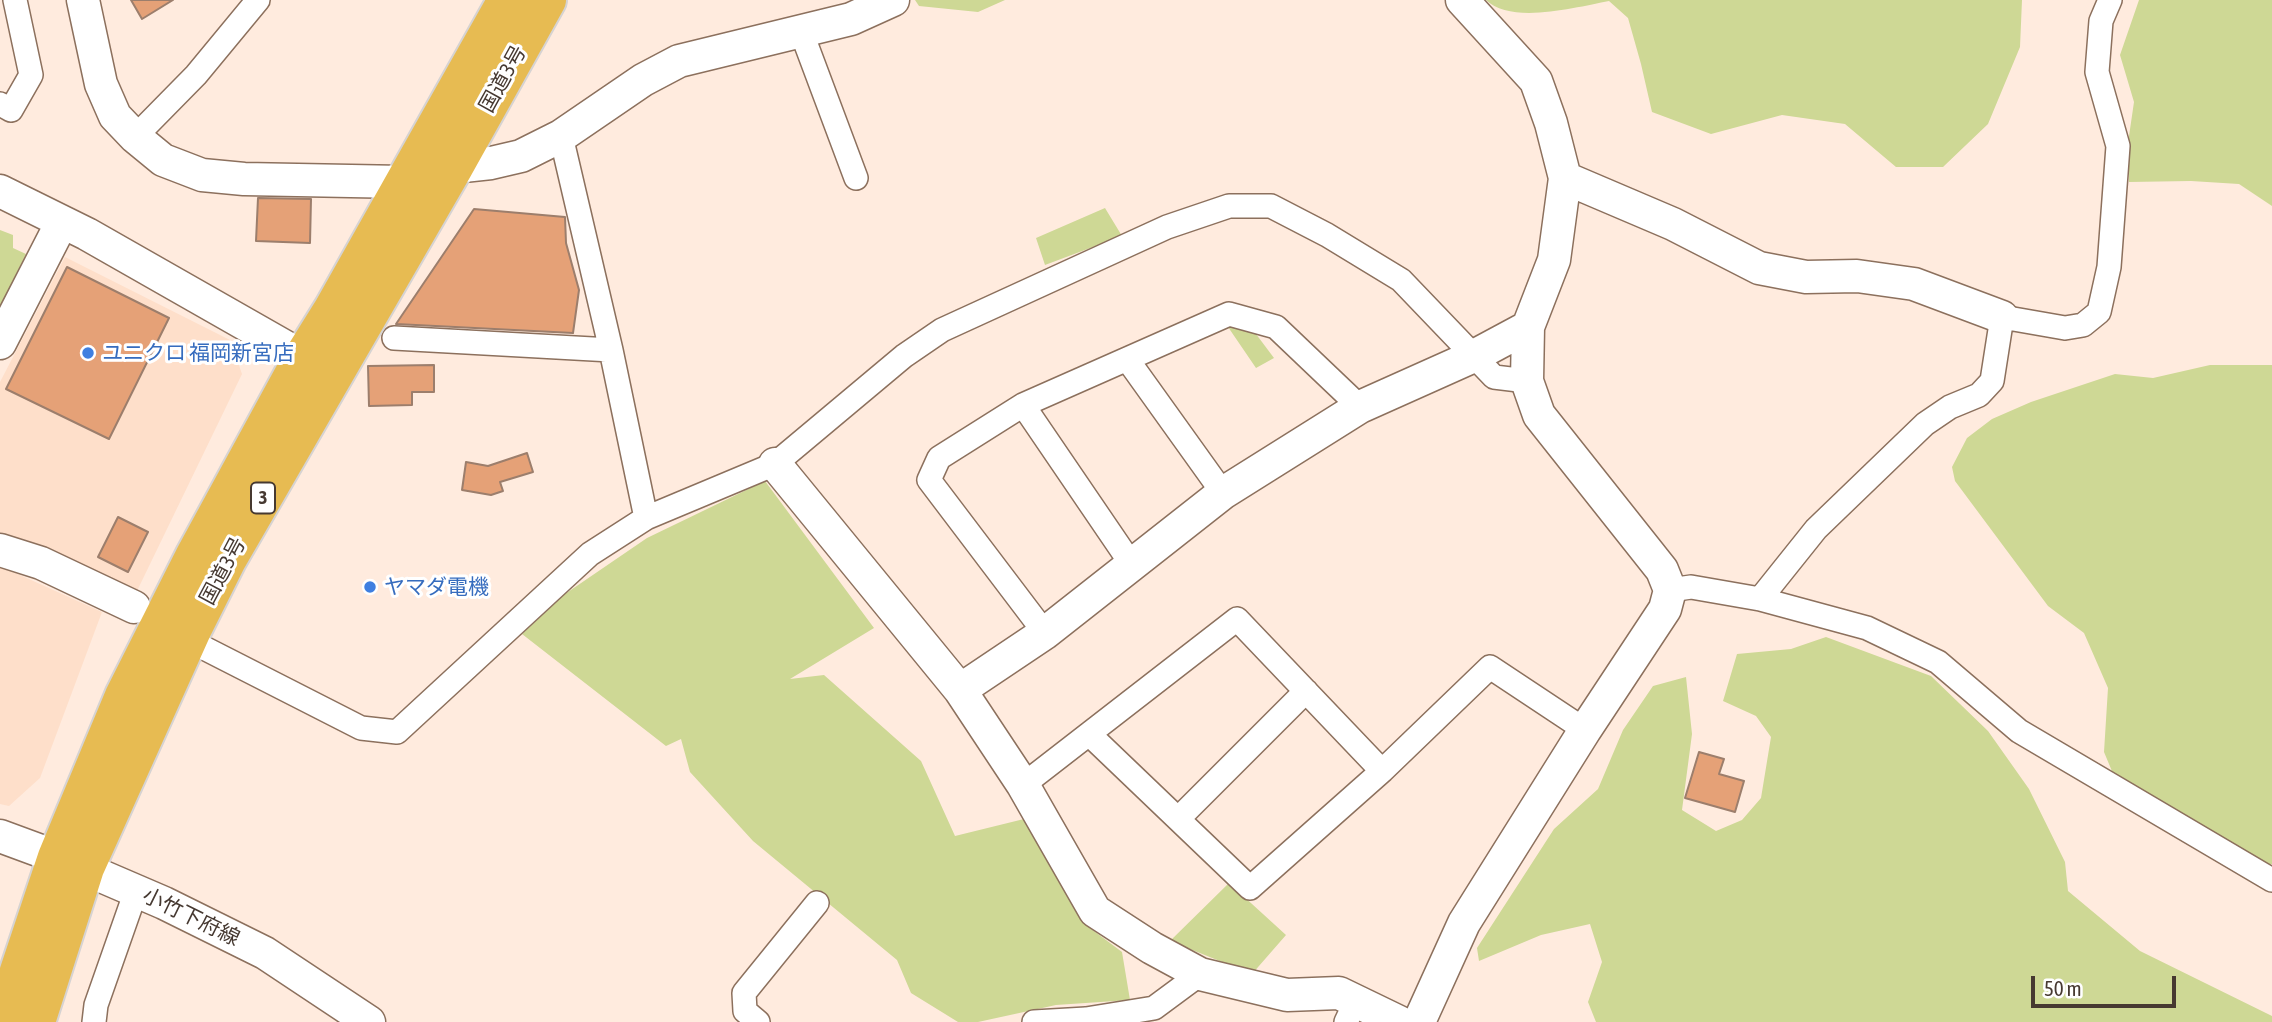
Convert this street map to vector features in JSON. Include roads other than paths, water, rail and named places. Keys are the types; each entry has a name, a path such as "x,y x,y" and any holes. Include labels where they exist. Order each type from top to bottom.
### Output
{"highway":[{"name":"国道3号","path":"36,1022 71,862 124,696 195,555 303,357 333,309 507,0"},
{"name":"国道3号","path":"2,1022 71,862 227,560 454,167 547,0"}],"street":[{"path":"0,104 11,110 31,75 15,0"},
{"path":"83,0 101,84 115,116 163,160 202,175 404,182 454,167 521,156 561,136 643,80 679,61 851,19 893,0"},
{"path":"135,137 196,75 258,0"},
{"path":"1419,1022 1464,923 1585,730 1665,609 1670,590 1662,569 1539,415 1527,381 1528,327 1553,261 1565,178 1551,123 1536,81 1462,0"},
{"path":"1565,178 1673,224 1759,268 1806,277 1857,276 1914,284 2002,317 2066,328 2083,325 2099,312 2109,267 2118,146 2097,72 2101,21 2110,0"},
{"path":"802,32 856,178"},
{"path":"561,136 611,350 646,518"},
{"path":"0,191 87,234 303,357"},
{"path":"206,649 362,728 397,732 590,554 646,518 775,464 904,356 942,330 1167,227 1229,206 1271,206 1327,235 1401,280 1494,377 1527,381"},
{"path":"0,343 62,222"},
{"path":"1045,633 929,480 939,458 1023,405 1229,314 1276,327 1360,407"},
{"path":"1760,599 1816,529 1925,424 1950,407 1979,395 1992,381 2002,317"},
{"path":"960,690 1045,633 1223,493 1360,407 1475,356 1528,327"},
{"path":"394,338 611,350"},
{"path":"1127,359 1223,493"},
{"path":"1023,405 1132,565"},
{"path":"775,464 960,690 1023,785 1095,911 1152,948 1200,974 1287,995 1339,993 1351,1012 1399,1022"},
{"path":"0,550 41,563 134,607"},
{"path":"1670,590 1691,587 1760,599 1867,628 1938,662 2019,731 2272,880"},
{"path":"1023,785 1237,619 1382,771"},
{"path":"1090,734 1250,888 1382,771 1490,667 1585,730"},
{"path":"1178,819 1306,691"},
{"name":"小竹下府線","path":"0,836 71,862 265,953 369,1022"},
{"path":"94,1022 96,1005 136,891"},
{"path":"758,1022 745,1011 744,993 817,903"},
{"path":"1034,1022 1086,1019 1154,1007 1200,974"}],"place":[{"name":"ユニクロ 福岡新宮店","path":"88,353"},
{"name":"ヤマダ電機","path":"370,587"}]}
